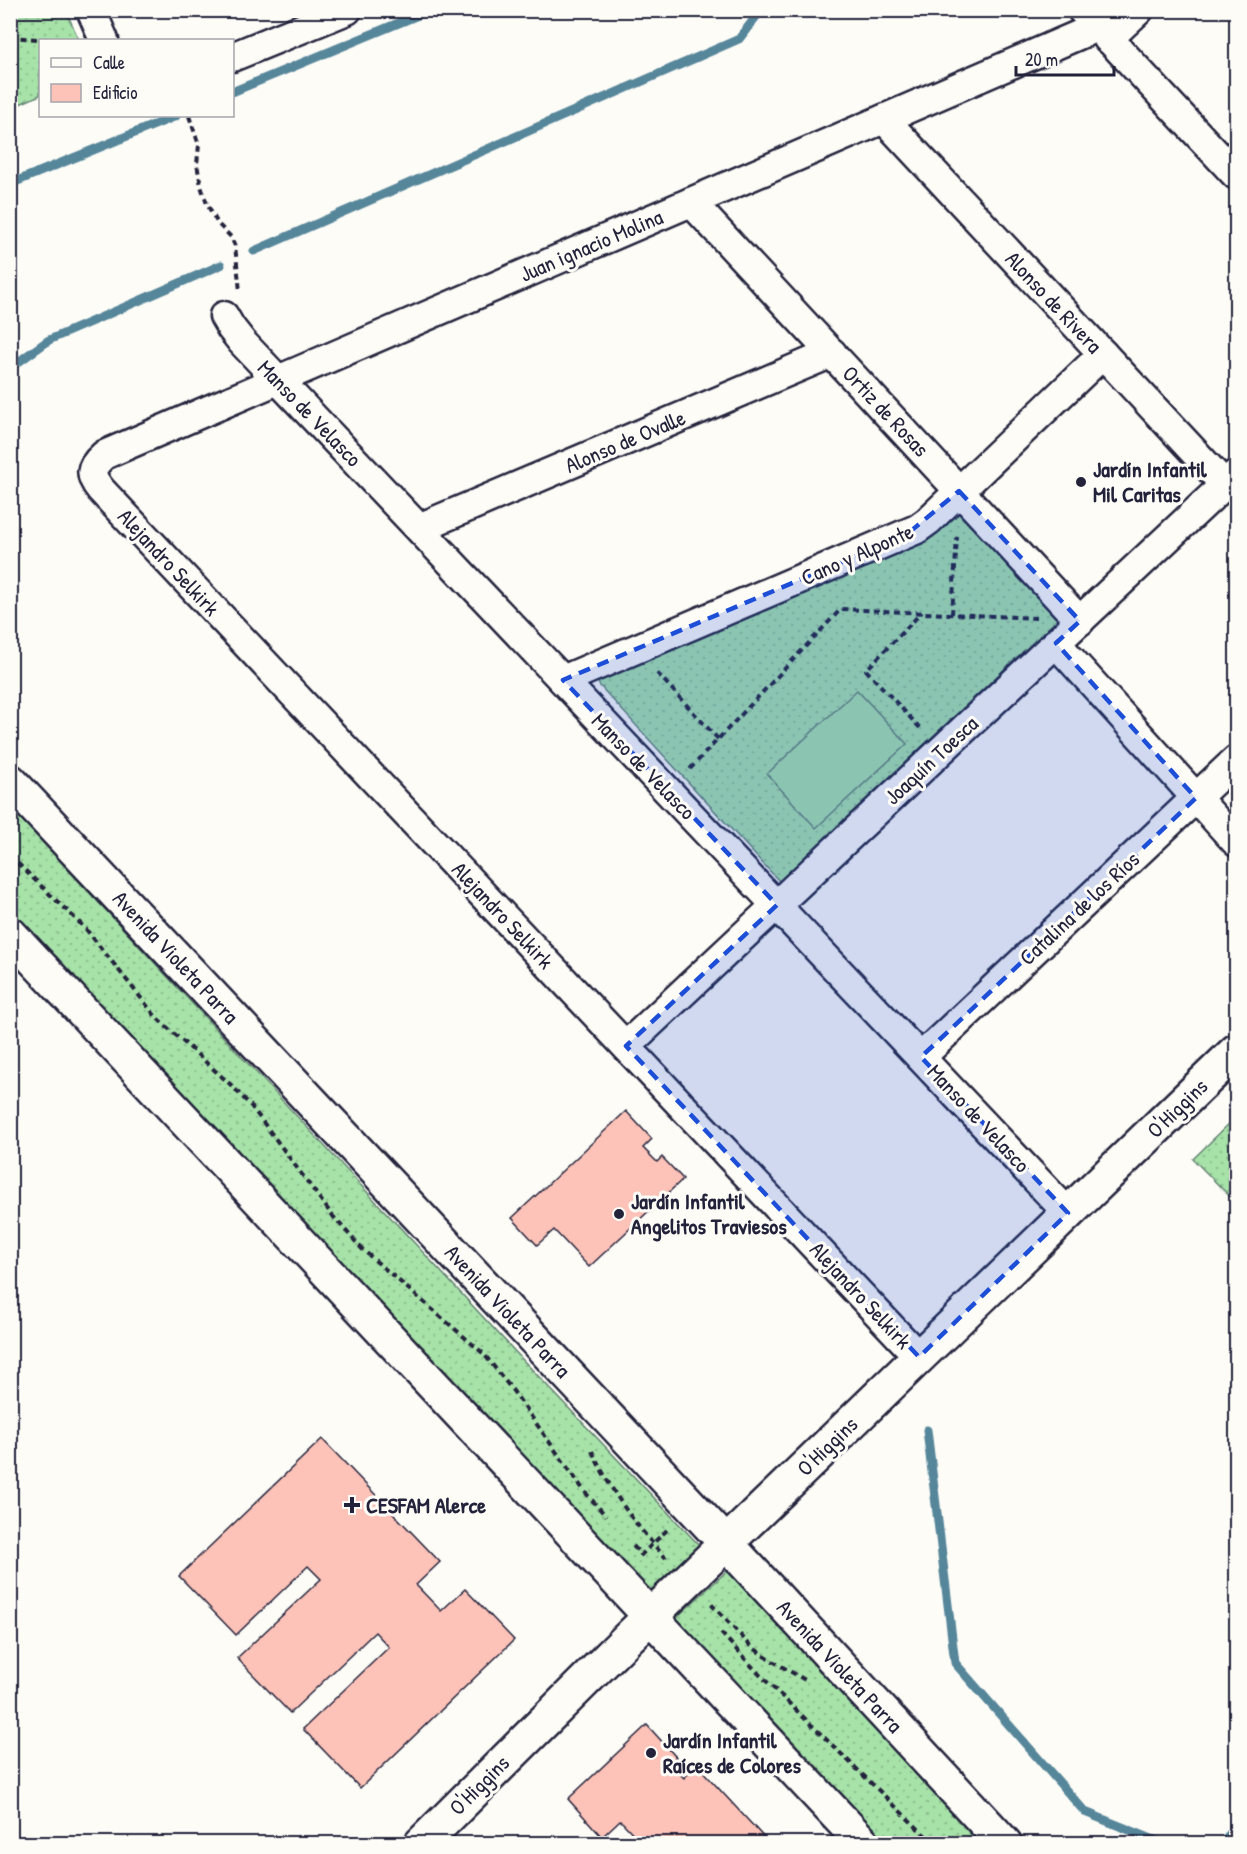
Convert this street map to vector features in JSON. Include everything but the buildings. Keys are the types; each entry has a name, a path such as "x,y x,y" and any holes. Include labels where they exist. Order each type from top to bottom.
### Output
{"main road":[{"name":"Avenida Violeta Parra","path":"10,781 726,1543 1005,1844"},
{"path":"10,934 864,1844"},
{"name":"O'Higgins","path":"421,1844 726,1543 1236,1051"}],"street":[{"path":"91,10 104,39"},
{"path":"234,56 347,10"},
{"name":"Juan ignacio Molina","path":"92,470 96,462 104,455 1096,26 1139,10"},
{"path":"1096,26 1236,175"},
{"name":"Alonso de Rivera","path":"884,119 1103,354 1231,479"},
{"name":"Ortiz de Rosas","path":"691,202 1080,621"},
{"name":"Manso de Velasco","path":"224,316 242,342 1068,1213"},
{"name":"Alonso de Ovalle","path":"419,528 832,353"},
{"name":"Cano y Alponte","path":"563,680 906,535 928,521 1103,354"},
{"name":"Alejandro Selkirk","path":"92,470 93,480 101,490 919,1357"},
{"name":"Joaquín Toesca","path":"626,1046 1231,479"},
{"path":"1056,643 1236,842"},
{"name":"Catalina de los Ríos","path":"921,1057 1236,760"}],"path":[{"path":"10,36 42,39"},
{"path":"190,117 199,145 197,164 207,204 218,224 231,237 237,254 240,292 224,316"},
{"path":"952,614 959,491"},
{"path":"669,792 841,609 1080,621"},
{"path":"922,612 866,670 941,751"},
{"path":"635,650 718,739"},
{"path":"10,856 85,928 157,1018 251,1106 332,1215 363,1250 484,1354 585,1492 611,1522"},
{"path":"616,1579 692,1507"},
{"path":"630,1542 642,1554"},
{"path":"721,1633 934,1844"}],"highlighted area":[{"path":"959,491 1080,621 1056,643 1196,798 921,1057 1068,1213 919,1357 626,1046 777,905 563,680 906,535"}],"green space":[{"path":"11,10 66,11 79,39 39,39 39,95 11,108"},
{"path":"958,507 1060,617 779,881 599,685 598,679"},
{"path":"857,690 907,744 816,828 767,774"},
{"path":"11,808 521,1358 699,1545 650,1591 11,910"},
{"path":"1236,1117 1236,1203 1193,1159"},
{"path":"729,1569 986,1843 886,1843 676,1618"}],"waterway":[{"path":"234,91 430,10"},
{"path":"254,251 739,39 761,10"},
{"path":"10,184 174,117"},
{"path":"10,368 49,340 221,265"},
{"path":"927,1430 955,1663 1085,1812 1164,1844"},
{"path":"1220,1844 1236,1828"}],"place":[{"name":"Jardín Infantil Mil Caritas","path":"1081,482"},
{"name":"Jardín Infantil Angelitos Traviesos","path":"619,1214"},
{"name":"CESFAM Alerce","path":"352,1505"},
{"name":"Jardín Infantil Raíces de Colores","path":"651,1753"}]}
